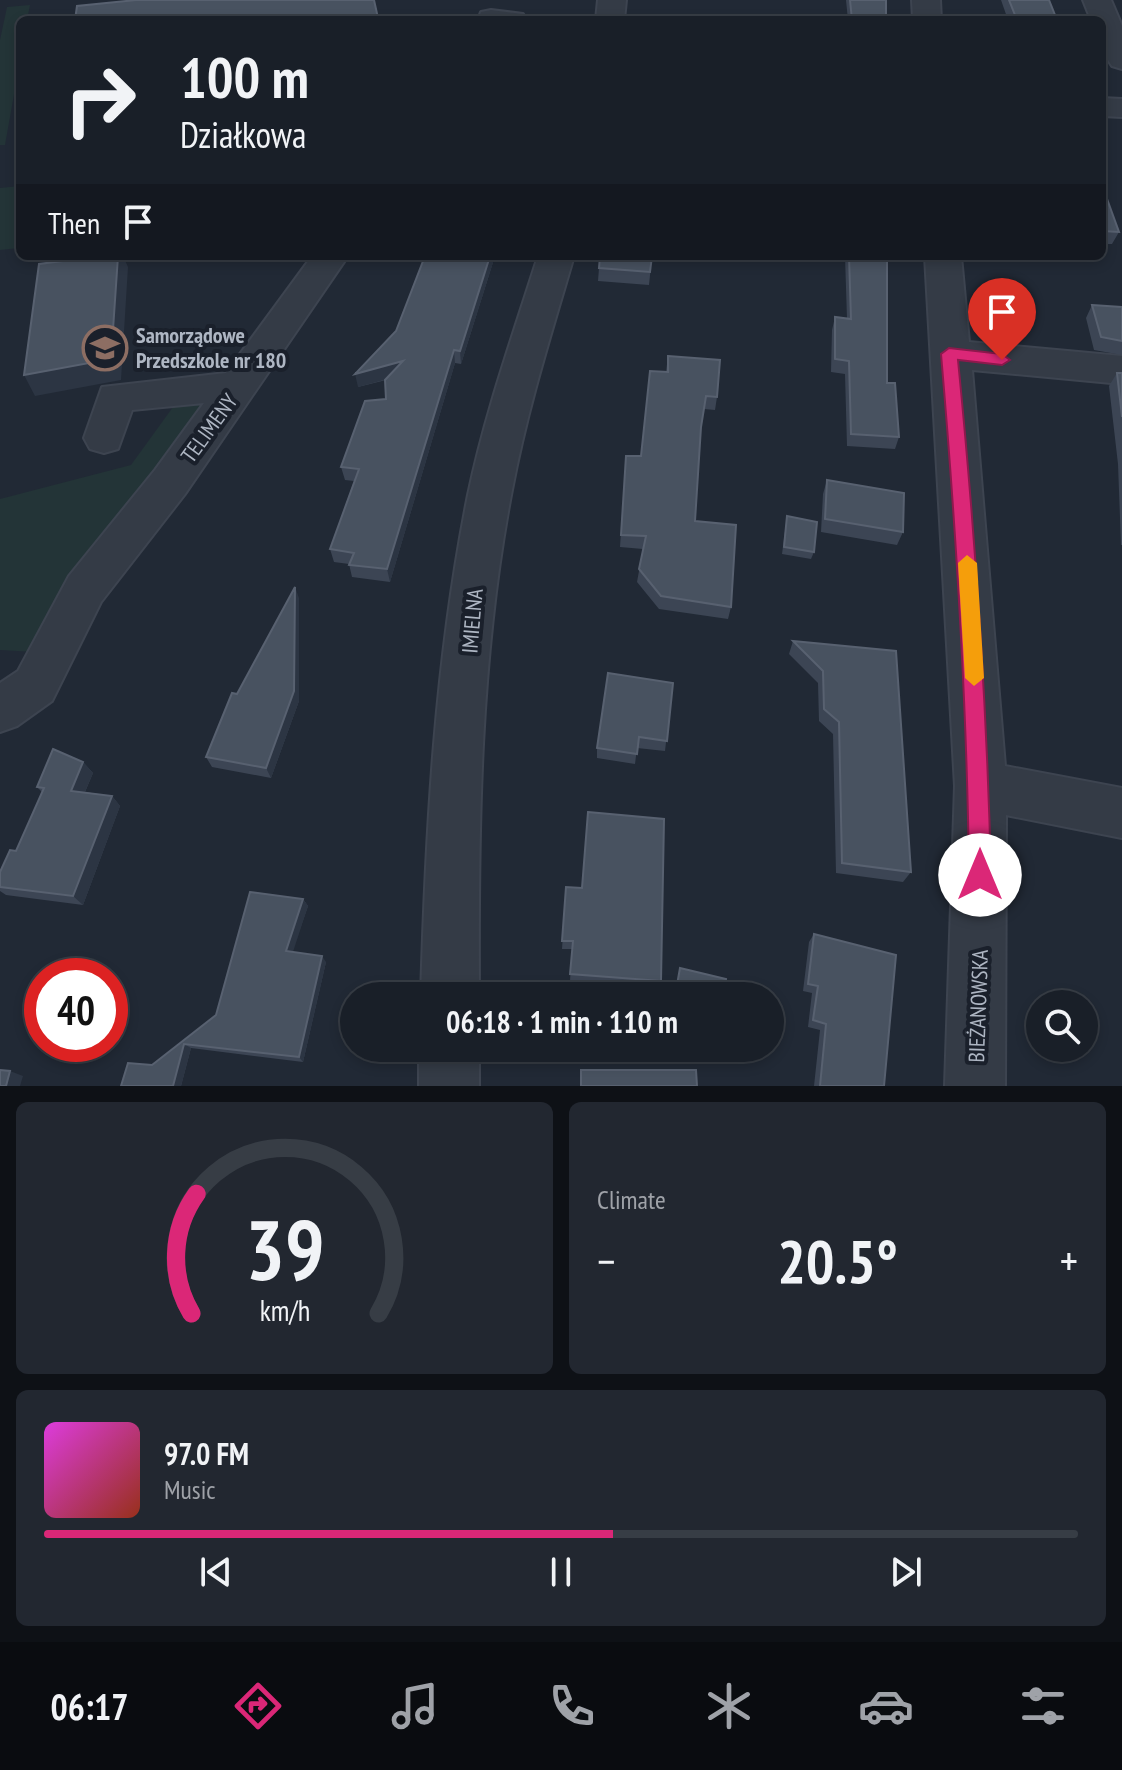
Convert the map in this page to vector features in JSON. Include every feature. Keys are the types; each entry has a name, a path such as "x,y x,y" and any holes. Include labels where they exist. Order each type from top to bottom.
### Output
{"street":[{"path":"1106,22 1122,60"},
{"name":"TELIMENY","path":"0,710 35,686 85,589 170,482 327,260"},
{"name":"IMIELNA","path":"451,982 460,754 476,575 505,424 555,260"},
{"name":"BIEŻANOWSKA","path":"943,260 965,525 981,786 975,1086"},
{"path":"949,354 1122,370"},
{"path":"104,438 116,397 240,386"},
{"path":"981,786 1122,813"},
{"path":"449,1062 449,1086"}],"shaded area":[{"path":"30,5 28,16 16,16 16,83 5,145 0,145 0,40 7,7"},
{"path":"16,186 16,248 0,250 0,188"},
{"path":"181,396 207,409 34,652 0,650 0,499 131,465"}],"building":[{"path":"136,0 374,0 378,16 76,16 77,6"},
{"path":"850,0 886,0 886,16 852,16"},
{"path":"1009,0 1049,0 1055,16 1015,16"},
{"path":"1106,196 1119,232 1106,231"},
{"path":"70,260 118,260 111,359 24,375 39,264"},
{"path":"423,260 489,260 460,351 454,350 387,569 349,565 354,553 330,549 359,469 341,467 365,401 386,399 385,380 403,361 355,374 396,331"},
{"path":"600,260 652,260 650,272 599,268"},
{"path":"849,260 887,260 887,383 895,383 899,437 851,434 849,361 835,359 835,317 851,319"},
{"path":"1092,305 1122,307 1122,341 1101,337"},
{"path":"668,356 720,360 717,397 706,396 701,427 695,521 736,525 731,607 661,596 639,569 646,536 621,535 626,456 641,456 650,371 668,372"},
{"path":"1117,373 1122,373 1122,417"},
{"path":"827,480 904,493 903,532 825,519"},
{"path":"787,516 817,522 814,552 784,547"},
{"path":"295,587 294,691 266,768 206,757 232,693 237,694"},
{"path":"793,641 896,651 911,872 842,863 839,722 824,709 823,671"},
{"path":"608,673 673,683 667,741 639,737 637,754 597,748"},
{"path":"53,749 83,762 71,791 112,796 73,896 0,887 0,872 10,850 16,851 44,788 37,787"},
{"path":"588,812 664,819 661,981 570,974 573,941 562,941 566,887 582,888"},
{"path":"250,892 303,899 286,951 322,956 299,1057 184,1044 173,1086 121,1086 128,1063 152,1065 216,1015"},
{"path":"814,934 896,955 884,1086 820,1086 826,1024 813,1020 818,986 808,984"},
{"path":"680,968 726,979 726,982 678,982"},
{"path":"0,1070 10,1071 6,1086 0,1086"},
{"path":"581,1070 696,1070 697,1086 581,1086"}],"slow traffic":[{"path":"967,563 974,678"}],"place":[{"name":"Samorządowe Przedszkole nr 180","path":"105,348"}],"route":[{"path":"980,875 978,728 965,525 949,354 1002,360"}]}
